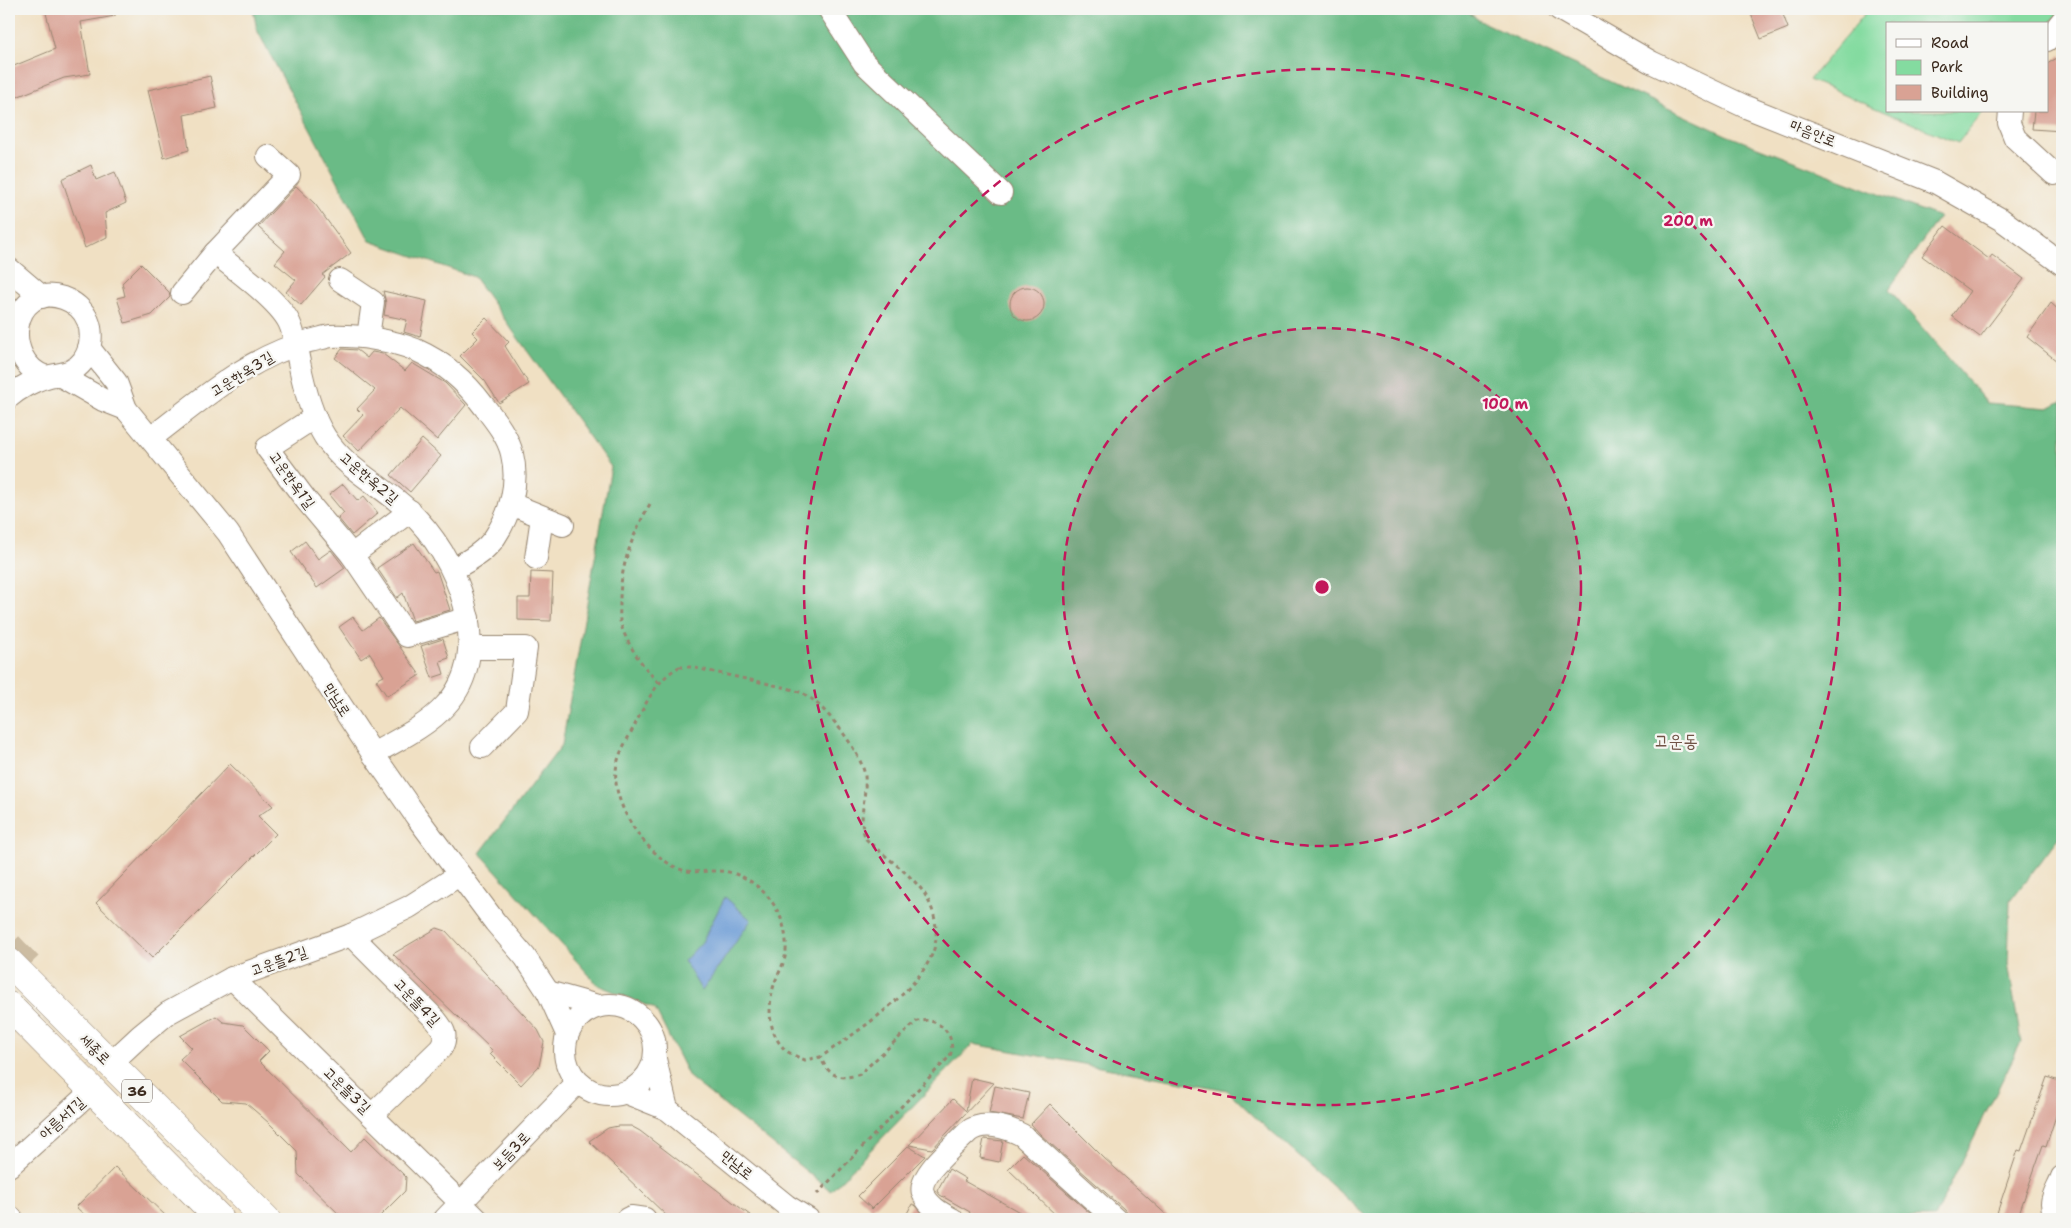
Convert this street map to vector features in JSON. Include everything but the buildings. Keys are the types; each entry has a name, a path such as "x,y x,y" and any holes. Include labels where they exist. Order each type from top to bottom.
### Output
{"main road":[{"name":"세종로","path":"9,962 266,1219"},
{"name":"세종로","path":"9,1006 220,1219"}],"street":[{"path":"829,9 864,64 1001,193"},
{"name":"마음안로","path":"1572,12 1651,62 1746,106 1935,182 2002,220 2062,263"},
{"path":"2048,39 2062,21"},
{"path":"2010,112 2009,123 2014,138 2055,173"},
{"path":"182,293 215,253 288,175 268,156"},
{"name":"고운한옥2길","path":"215,253 267,296 289,322 308,400 324,437 344,461 410,511 433,539 453,569 468,618 471,648 462,683 445,706 420,726 373,754"},
{"path":"9,269 42,296"},
{"path":"340,280 373,302 368,338"},
{"path":"9,397 54,376 73,370 83,360 89,348 91,334 88,320 80,309 69,300 56,296 42,296 23,306 10,324 10,356 24,368 35,374 54,376 126,409"},
{"name":"고운한옥3길","path":"151,438 231,378 263,358 296,345 330,336 368,338 416,350 449,369 475,394 499,426 512,453 514,482 511,504 494,538 468,561 453,569"},
{"path":"89,348 116,382 126,409"},
{"name":"만남로","path":"126,409 228,533 373,754 459,875 525,957 548,992 568,1034"},
{"name":"고운한옥1길","path":"315,417 267,448 306,500 352,555 407,636 468,618"},
{"path":"511,504 552,521 536,558"},
{"path":"352,555 410,511"},
{"path":"471,648 526,648 517,711 482,747"},
{"name":"고운뜰2길","path":"110,1064 168,1013 232,978 351,935 409,907 459,875"},
{"name":"고운뜰4길","path":"351,935 435,1019 444,1030 446,1039 441,1048 372,1115"},
{"name":"고운뜰3길","path":"232,978 477,1219"},
{"path":"548,992 598,1006 613,1005 628,1008 641,1017 650,1029 655,1044 655,1059 667,1110"},
{"path":"598,1006 585,1012 574,1022 564,1047 565,1060 577,1083 600,1095 614,1096 627,1093 640,1085 649,1074 655,1059"},
{"name":"보듬3로","path":"445,1219 577,1083"},
{"name":"아름서1길","path":"9,1166 93,1090"},
{"name":"만남로","path":"627,1093 667,1110 781,1212 808,1219"},
{"path":"952,1219 931,1205 922,1191 922,1184 932,1169 968,1132 980,1125 1011,1129 1022,1136 1115,1219"},
{"path":"2060,1219 2054,1213 2052,1205 2053,1195 2062,1177"},
{"path":"9,1216 12,1219"},
{"path":"627,1219 631,1216 645,1219"}],"path":[{"path":"650,504 636,528 626,556 620,593 620,624 631,646 658,683"},
{"path":"679,667 690,667 786,688 802,693 813,701 848,738 859,756 865,775 862,831 866,839 911,879 927,898 933,910 935,924 934,950 929,961 895,1002 859,1031 820,1056 805,1060 787,1051 772,1030 769,1004 774,983 785,956 785,933 781,917 772,902 758,887 742,876 730,872 691,872 675,867 653,850 637,832 622,808 616,785 616,771 620,754 658,683 668,673 679,667"},
{"path":"817,1194 950,1056 954,1047 952,1039 937,1024 929,1020 917,1021 860,1074 852,1077 833,1075 825,1067 820,1056"}],"green space":[{"path":"253,9 1464,9 1480,21 1726,135 1939,217 1889,289 1987,403 2049,408 2062,401 2062,834 2010,901 2008,963 2021,1042 1934,1218 1370,1219 1260,1122 1227,1090 973,1044 831,1191 689,1077 655,1009 598,985 480,853 562,745 611,467 474,277 370,241 257,30"},
{"path":"1869,9 2062,9 2048,27 2048,22 1886,22 1886,112 1982,112 1958,143 1809,80"}],"water":[{"path":"725,897 751,920 702,991 684,961 702,942"}],"tunnel":[{"path":"9,946 38,976"}],"district":[{"name":"고운동","path":"1676,741"}]}
